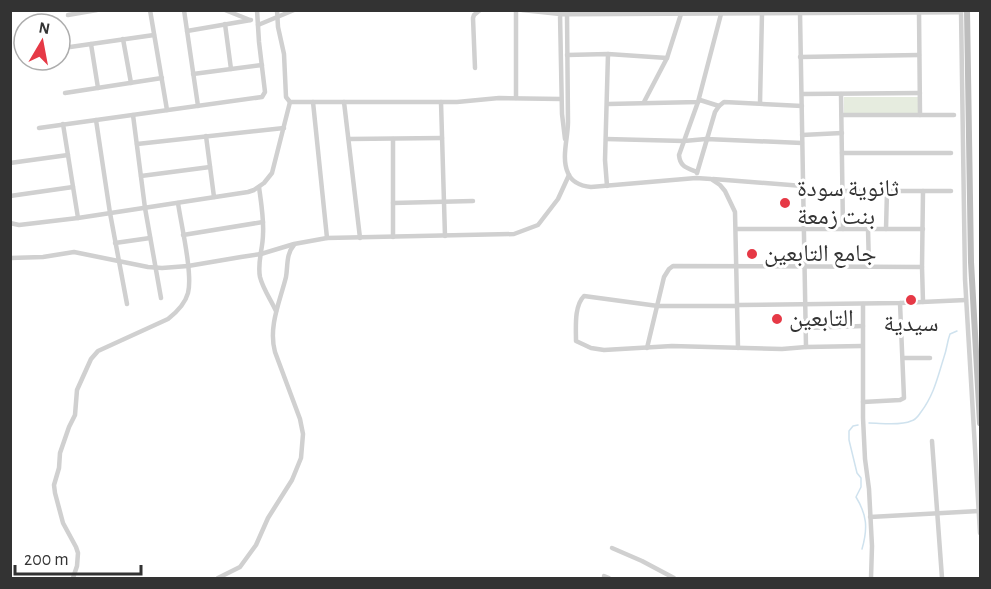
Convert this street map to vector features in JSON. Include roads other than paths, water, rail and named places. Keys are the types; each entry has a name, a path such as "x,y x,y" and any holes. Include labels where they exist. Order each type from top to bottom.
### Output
{"main road":[{"path":"963,11 967,215 981,423"}],"street":[{"path":"72,14 97,10"},
{"path":"150,10 167,110"},
{"path":"184,10 198,106"},
{"path":"39,128 262,97 265,92 257,10"},
{"path":"277,10 285,60 286,97 290,102"},
{"path":"226,11 258,24 294,10"},
{"path":"475,68 473,18 480,10"},
{"path":"516,10 516,98"},
{"path":"522,10 681,14 963,11"},
{"path":"560,12 562,121 566,142"},
{"path":"567,12 566,164 573,181 583,186 607,186 696,178 803,186"},
{"path":"800,12 806,347"},
{"path":"919,12 920,115"},
{"path":"760,103 762,13"},
{"path":"644,102 667,58 681,14"},
{"path":"697,172 682,165 680,156 698,102 721,14"},
{"path":"187,31 251,20"},
{"path":"225,24 231,69"},
{"path":"72,47 154,35"},
{"path":"123,39 130,83"},
{"path":"91,44 98,88"},
{"path":"567,55 608,54 667,58"},
{"path":"607,186 608,54"},
{"path":"800,57 920,55"},
{"path":"193,74 262,65"},
{"path":"65,93 162,78"},
{"path":"802,94 920,93"},
{"path":"841,94 843,229"},
{"path":"290,102 561,99"},
{"path":"608,104 698,102 700,100 719,106"},
{"path":"10,223 19,225 78,218 248,192 260,187 272,173 290,102"},
{"path":"313,102 327,238"},
{"path":"345,102 360,238"},
{"path":"441,102 445,236"},
{"path":"696,178 706,139 719,106 724,102 802,106"},
{"path":"133,115 145,208 161,298"},
{"path":"842,115 954,115"},
{"path":"96,120 127,304"},
{"path":"63,124 78,218"},
{"path":"136,144 284,128"},
{"path":"802,135 842,133"},
{"path":"206,136 214,197"},
{"path":"349,139 442,138"},
{"path":"393,139 393,237"},
{"path":"606,139 684,141 706,139 802,143"},
{"path":"842,153 951,153"},
{"path":"10,163 68,155"},
{"path":"141,176 210,167"},
{"path":"10,258 74,252 156,268 188,266 261,254 294,244 327,238 509,235 534,227 541,221 558,199 569,175"},
{"path":"711,179 725,191 735,212 738,348"},
{"path":"10,196 73,187"},
{"path":"260,187 263,238 259,267 261,281 276,311"},
{"path":"843,191 951,191"},
{"path":"886,229 887,191"},
{"path":"923,191 924,302"},
{"path":"393,203 473,201"},
{"path":"73,579 78,553 63,523 54,485 60,468 60,453 75,414 75,397 91,359 98,351 168,319 180,309 184,302 189,287 188,266 178,203"},
{"path":"967,215 966,300 981,533"},
{"path":"183,235 263,222"},
{"path":"736,229 923,229"},
{"path":"868,229 869,266"},
{"path":"116,243 150,238"},
{"path":"218,579 240,567 256,545 268,518 296,473 301,458 303,435 300,419 274,346 273,334 288,253 294,244"},
{"path":"647,348 666,273 674,266 922,267"},
{"path":"862,346 782,349 672,346 600,350 576,341 576,319 581,299 584,296 658,306 863,304 966,300"},
{"path":"863,402 904,398 900,303"},
{"path":"863,304 863,402 865,459 869,489 871,579"},
{"path":"806,328 863,327"},
{"path":"903,358 930,358"},
{"path":"932,441 942,579"},
{"path":"870,516 979,511"},
{"path":"612,548 674,579"}],"waterway":[{"path":"869,423 902,423 917,418 938,378 950,334 957,331"},
{"path":"858,425 853,426 849,431 849,440 857,473 861,478 861,487 856,497 865,522 862,549"}],"place":[{"name":"ثانوية سودة بنت زمعة","path":"785,203"},
{"name":"جامع التابعين","path":"752,254"},
{"name":"سيدية","path":"911,300"},
{"name":"التابعين","path":"777,319"}]}
